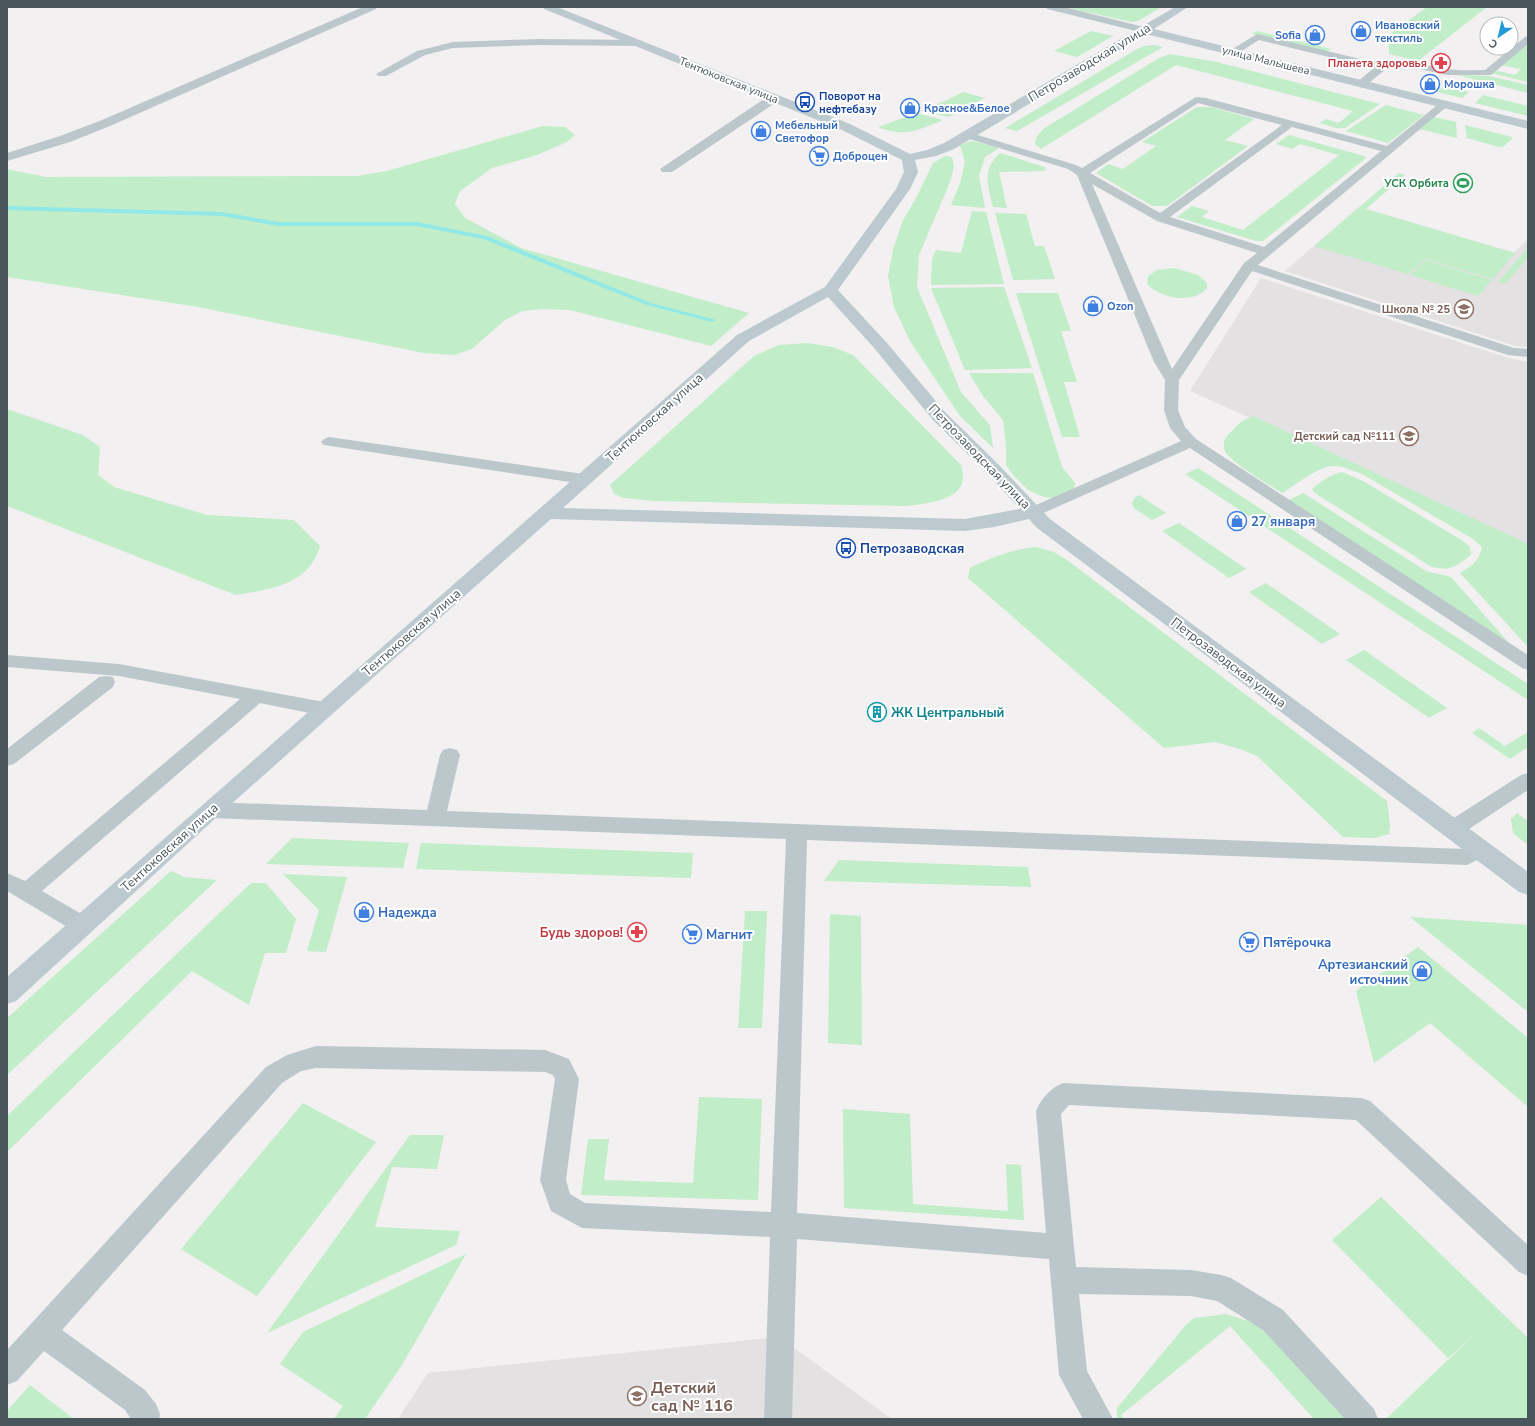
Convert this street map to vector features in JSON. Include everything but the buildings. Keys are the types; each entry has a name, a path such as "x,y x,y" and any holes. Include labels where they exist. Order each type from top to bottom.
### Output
{"street":[{"path":"7,157 65,139 106,123 372,7"},
{"name":"Тентюковская улица","path":"548,7 846,127 908,158"},
{"path":"1051,7 1144,30"},
{"name":"Петрозаводская улица","path":"908,158 931,153 949,146 1183,7"},
{"name":"улица Малышева","path":"1144,30 1528,125"},
{"path":"382,74 421,53 453,45 548,42 640,44"},
{"path":"667,169 774,98"},
{"path":"830,290 903,189 911,172 908,158"},
{"name":"Тентюковская улица","path":"7,993 210,810 743,338 830,290"},
{"name":"Петрозаводская улица","path":"830,290 881,346 939,416 993,469 1033,512 1057,533 1528,885"},
{"path":"546,513 965,526 1033,512"}],"lane":[{"path":"1234,52 1257,37 1382,67"},
{"path":"1361,84 1382,67 1394,63 1415,65 1447,72 1486,73 1528,39"},
{"path":"1082,173 1196,100 1202,100 1390,150"},
{"path":"1444,104 1249,266 1172,380 1171,410 1178,428 1191,442 1528,664"},
{"path":"1161,218 1290,124"},
{"path":"967,135 1072,167 1161,218 1267,252"},
{"path":"1082,173 1161,362 1172,380"},
{"path":"1249,266 1513,352 1528,353"},
{"path":"329,442 583,479"},
{"path":"1033,512 1191,442"},
{"path":"7,661 119,670 324,709"},
{"path":"7,759 106,682"},
{"path":"26,892 256,696"},
{"path":"435,819 450,756"},
{"path":"1453,829 1528,780"},
{"path":"210,810 1467,857 1480,849"},
{"path":"778,1419 793,893 797,833"},
{"path":"7,881 82,925"},
{"path":"7,1371 274,1075 295,1062 316,1057 545,1061 561,1066 567,1079 552,1180 560,1202 582,1215 783,1225 1061,1247"},
{"path":"1099,1419 1073,1375 1048,1111 1063,1094 1362,1109 1528,1263"},
{"path":"1064,1280 1191,1283 1221,1288 1273,1320 1364,1419"},
{"path":"42,1333 135,1400 146,1414 145,1419"}],"shaded area":[{"name":"Школа № 25","path":"1359,207 1514,253 1528,239 1528,347 1515,346 1285,271"},
{"name":"Детский сад №111","path":"1261,278 1508,358 1528,362 1528,546 1391,481 1190,391"},
{"name":"Детский сад № 116","path":"779,1337 892,1419 398,1419 428,1373"}],"green space":[{"path":"1064,7 1162,7 1138,21 1132,22"},
{"path":"1427,7 1487,7 1418,61 1389,54 1389,35"},
{"path":"1091,31 1113,36 1077,57 1054,51"},
{"path":"1257,31 1331,49 1326,52 1252,34"},
{"path":"1528,41 1528,82 1491,73 1493,70 1515,75 1521,69 1500,65 1510,56 1519,56 1519,49"},
{"path":"1154,45 1163,47 1017,131 1005,128 1137,49"},
{"path":"1170,54 1217,62 1380,104 1345,128 1336,128 1320,123 1326,119 1339,123 1353,111 1176,65 1041,149 1035,144 1036,138 1043,129 1159,58"},
{"path":"1457,75 1489,76 1528,85 1528,93"},
{"path":"1444,86 1469,92 1462,98 1437,92"},
{"path":"963,92 985,98 949,117 921,111 945,101"},
{"path":"1483,95 1528,106 1528,116 1475,103"},
{"path":"1386,105 1424,115 1388,143 1346,131"},
{"path":"1197,107 1211,107 1254,119 1225,140 1248,146 1167,206 1152,206 1096,173 1108,164 1123,169 1156,146 1142,142"},
{"path":"917,113 943,120 919,130 904,132 896,132 878,127"},
{"path":"1434,117 1456,122 1457,138 1419,129"},
{"path":"1465,125 1513,138 1503,147 1499,147 1467,138"},
{"path":"543,126 565,127 575,135 567,142 537,155 492,168 460,191 455,204 465,218 521,248 749,313 711,346 570,310 542,309 523,311 505,320 472,349 454,355 424,353 198,307 7,277 7,169 46,177 357,176 387,171"},
{"path":"1289,135 1364,156 1366,158 1263,241 1256,241 1177,217 1192,206 1209,211 1202,217 1243,230 1339,155 1300,144 1292,149 1276,144"},
{"path":"972,141 995,146 998,149 985,157 979,176 985,208 951,205 960,183 965,162 960,145"},
{"path":"1000,153 1045,167 1045,171 999,172 1007,208 993,207 988,185 988,172 990,166"},
{"path":"945,156 952,157 954,166 950,182 919,255 917,287 961,392 990,425 993,448 960,416 910,341 894,307 888,276 893,250 903,220 915,200 933,163"},
{"path":"1399,173 1405,175 1366,209 1515,253 1493,279 1426,259 1408,274 1314,246"},
{"path":"972,211 986,212 1004,284 931,285 932,259 936,250 961,253"},
{"path":"995,213 1026,214 1035,246 1044,246 1055,279 1013,280"},
{"path":"1526,250 1528,250 1528,257 1505,284 1498,282"},
{"path":"1426,260 1492,280 1478,296 1410,275"},
{"path":"1174,268 1198,275 1207,283 1207,288 1194,297 1177,298 1160,293 1147,284 1148,276 1157,270"},
{"path":"1004,287 1032,368 965,370 931,288"},
{"path":"1016,293 1058,293 1071,331 1061,331 1077,382 1064,382 1080,437 1062,437"},
{"path":"808,343 832,347 853,355 961,465 963,478 961,486 956,492 940,500 906,506 654,501 624,498 614,494 610,485 754,356 779,345"},
{"path":"969,373 1033,373 1062,467 1075,483 1074,489 1055,498 1044,497 1028,490 1013,475 1006,465 1006,445 1003,420 983,396"},
{"path":"7,409 83,435 100,447 98,475 114,487 207,515 294,520 320,546 315,559 298,577 287,583 236,595 7,506"},
{"path":"1253,416 1528,544 1528,647 1460,573 1477,560 1481,552 1482,547 1473,539 1362,474 1342,467 1329,467 1315,472 1282,493 1242,467 1228,456 1225,451 1224,443 1227,436 1241,422"},
{"path":"1198,468 1528,684 1528,700 1185,474"},
{"path":"1342,472 1363,481 1463,541 1470,547 1471,555 1461,563 1452,567 1437,568 1430,566 1315,493 1312,489 1326,479"},
{"path":"1303,493 1426,571 1451,577 1516,651 1285,502"},
{"path":"1139,495 1166,513 1152,520 1135,509 1132,504 1135,497"},
{"path":"1179,523 1246,569 1229,578 1162,531"},
{"path":"1036,547 1054,552 1067,560 1387,801 1390,824 1389,834 1375,838 1343,837 1257,756 1240,749 1215,742 1164,748 968,578 970,568 977,564 1010,552"},
{"path":"1266,583 1340,634 1322,644 1249,592"},
{"path":"1364,650 1447,708 1429,718 1346,660"},
{"path":"1479,728 1505,746 1528,732 1528,747 1510,759 1472,733"},
{"path":"1517,813 1528,821 1528,845 1513,833 1511,819"},
{"path":"292,838 409,843 403,868 266,864"},
{"path":"421,843 693,853 691,878 416,869"},
{"path":"839,860 1028,867 1031,887 824,881"},
{"path":"171,871 184,877 217,880 7,1075 7,1018"},
{"path":"283,874 347,877 326,952 307,951 319,910"},
{"path":"251,883 266,883 296,919 286,953 265,953 249,1005 192,971 7,1152 7,1116"},
{"path":"745,911 767,911 762,1028 738,1028"},
{"path":"830,914 861,916 862,1045 828,1043"},
{"path":"1410,917 1528,925 1528,1012"},
{"path":"1418,947 1528,1038 1528,1107 1430,1023 1374,1063 1356,991"},
{"path":"699,1097 762,1099 758,1200 581,1195 588,1139 609,1139 604,1180 693,1183"},
{"path":"303,1103 376,1142 257,1296 181,1249"},
{"path":"843,1109 910,1114 913,1204 1008,1211 1006,1164 1021,1165 1024,1220 844,1208"},
{"path":"410,1135 444,1135 437,1169 392,1167 375,1227 460,1231 456,1245 267,1333"},
{"path":"1381,1197 1528,1338 1528,1419 1386,1419 1474,1335 1448,1358 1332,1240"},
{"path":"466,1254 402,1365 365,1419 334,1419 343,1406 280,1364 303,1332"},
{"path":"1226,1314 1267,1327 1351,1419 1314,1419 1230,1326 1121,1415 1124,1419 1117,1419 1117,1408 1185,1326 1194,1318"},
{"path":"30,1385 74,1419 7,1419 7,1411"}],"waterway":[{"path":"7,208 222,214 278,224 417,224 485,237 649,304 712,320"}],"place":[{"name":"Ивановский текстиль","path":"1361,31"},
{"name":"Sofia","path":"1315,35"},
{"name":"Планета здоровья","path":"1441,63"},
{"name":"Морошка","path":"1430,84"},
{"name":"Поворот на нефтебазу","path":"805,102"},
{"name":"Красное&Белое","path":"910,108"},
{"name":"Мебельный Светофор","path":"761,131"},
{"name":"Доброцен","path":"819,156"},
{"name":"УСК Орбита","path":"1463,183"},
{"name":"Ozon","path":"1093,306"},
{"name":"Школа № 25","path":"1464,309"},
{"name":"Детский сад №111","path":"1409,436"},
{"name":"27 января","path":"1237,521"},
{"name":"Петрозаводская","path":"846,548"},
{"name":"ЖК Центральный","path":"877,712"},
{"name":"Надежда","path":"364,912"},
{"name":"Будь здоров!","path":"637,932"},
{"name":"Магнит","path":"692,934"},
{"name":"Пятёрочка","path":"1249,942"},
{"name":"Артезианский источник","path":"1422,971"},
{"name":"Детский сад № 116","path":"637,1396"}]}
